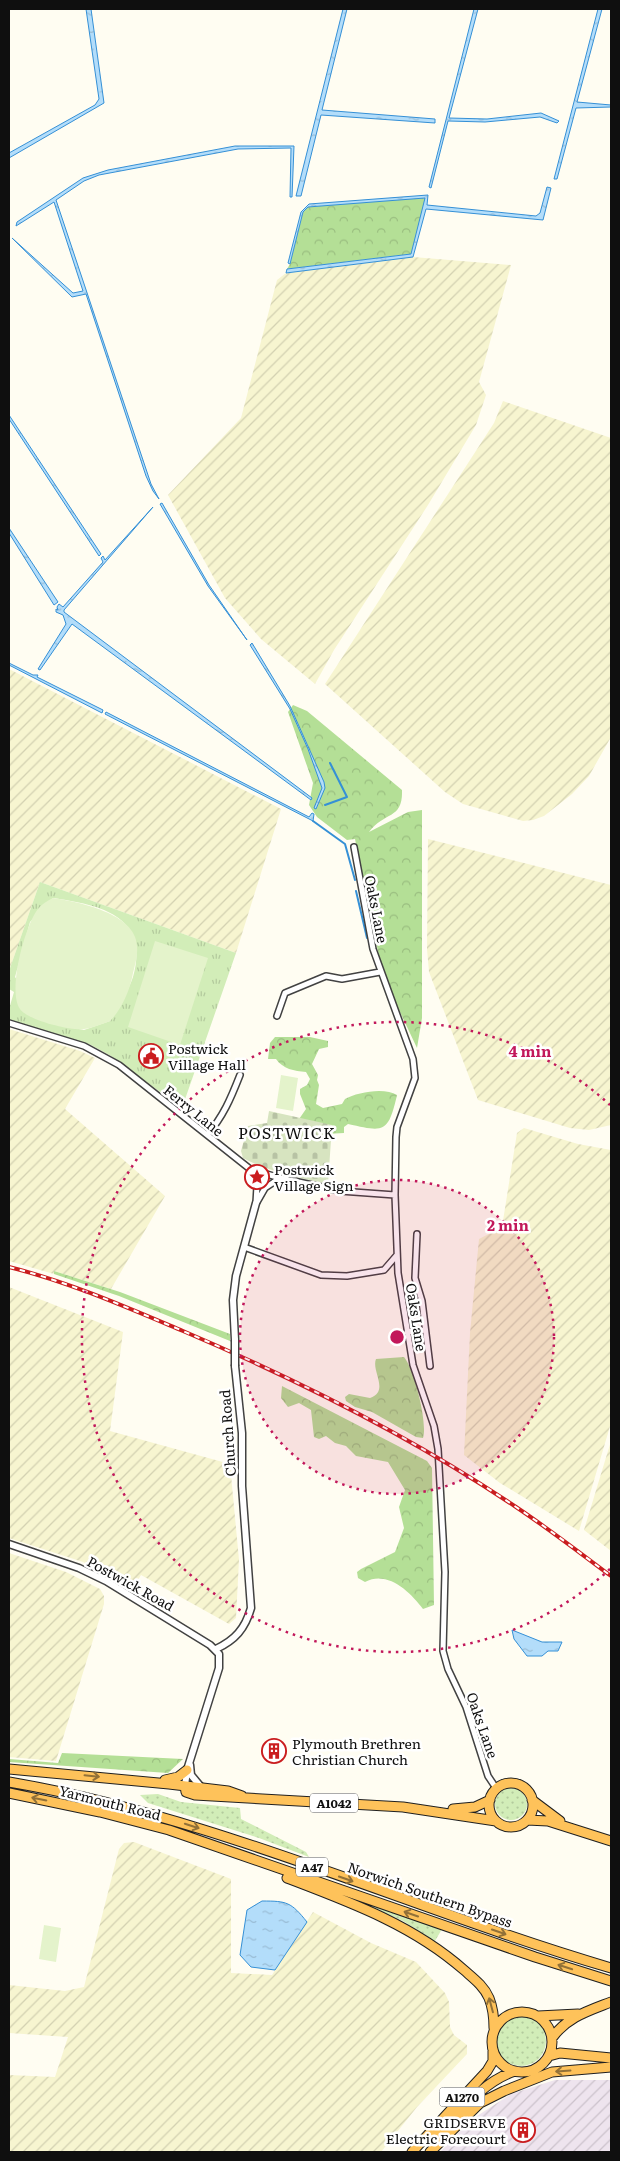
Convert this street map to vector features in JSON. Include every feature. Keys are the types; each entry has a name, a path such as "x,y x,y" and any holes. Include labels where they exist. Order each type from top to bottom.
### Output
{"highway":[{"path":"140,1781 174,1779 188,1767"},
{"path":"9,1769 185,1786"},
{"name":"Norwich Southern Bypass","path":"9,1782 89,1797 156,1814 611,1968"},
{"path":"532,1800 531,1812 527,1820 517,1826 510,1827 496,1821 491,1813 490,1800 496,1788 504,1784 519,1785 525,1789 541,1809 568,1827"},
{"name":"A1042","path":"244,1797 228,1791 185,1786 186,1792 195,1795 228,1799 244,1797 418,1809 466,1809 480,1806 490,1800"},
{"name":"Yarmouth Road","path":"9,1793 100,1812 204,1842"},
{"name":"A1042","path":"418,1809 496,1821"},
{"path":"527,1820 548,1821 611,1841"},
{"name":"Norwich Southern Bypass","path":"204,1842 535,1957 611,1981"},
{"name":"A47","path":"204,1842 252,1864 383,1917 434,1946 472,1977 485,1991 493,2009 494,2028"},
{"path":"538,2016 578,2014 611,2002"},
{"path":"549,2056 552,2038 548,2025 531,2012 515,2012 501,2020 494,2028 493,2051 502,2064 515,2071 535,2069 549,2056 560,2054 611,2058"},
{"path":"552,2038 562,2026 578,2014"},
{"name":"A1270","path":"412,2152 487,2072 493,2061 493,2051"},
{"path":"430,2152 480,2104 504,2091 552,2072 611,2067"},
{"name":"A1270","path":"424,2152 485,2086 495,2079 515,2071"}],"street":[{"name":"Oaks Lane","path":"354,847 373,948 380,972 413,1059 415,1078 397,1127 396,1255 406,1332 420,1390 434,1426 438,1449 445,1572 443,1651 448,1669 466,1707 488,1776 496,1788"},
{"path":"277,1016 285,993 326,976 342,979 380,972"},
{"name":"Ferry Lane","path":"9,1023 95,1051 119,1065 250,1169"},
{"path":"207,1135 230,1104 240,1075"},
{"path":"250,1169 280,1178 340,1191 395,1195"},
{"path":"250,1169 256,1186 256,1203"},
{"path":"256,1203 265,1188 280,1178"},
{"name":"Church Road","path":"216,1649 234,1638 246,1625 251,1608 242,1486 242,1433 235,1366 233,1300 236,1276 256,1203"},
{"path":"417,1234 415,1278 422,1301 424,1330 430,1366"},
{"path":"244,1247 321,1276 347,1276 390,1269 398,1273"},
{"path":"384,1270 396,1255"},
{"path":"406,1332 424,1330"},
{"name":"Postwick Road","path":"9,1544 79,1568 106,1581 216,1649"},
{"path":"185,1786 188,1767 219,1668 219,1654 216,1649"},
{"path":"188,1767 201,1787"}],"shaded area":[{"path":"413,257 511,265 479,382 486,395 476,425 428,505 334,650 315,684 261,639 225,598 168,495 241,418 277,280 286,273"},
{"path":"503,401 611,438 611,737 589,776 572,794 544,816 523,821 463,804 445,792 325,684 494,423"},
{"path":"9,669 281,809 236,953 40,882 9,971"},
{"path":"428,839 611,885 611,1125 589,1130 570,1128 478,1100 429,972 427,949"},
{"path":"9,1029 80,1051 95,1058 65,1109 165,1196 111,1289 54,1271 54,1274 9,1261"},
{"path":"524,1128 578,1144 611,1150 611,1423 579,1531 500,1483 464,1455 470,1333 479,1239 502,1227 517,1133"},
{"path":"9,1287 123,1332 110,1431 230,1464 239,1560 236,1618 229,1624 141,1575 133,1588 83,1562 9,1538"},
{"path":"611,1441 611,1551 584,1530"},
{"path":"9,1553 66,1572 100,1589 104,1596 104,1604 56,1761 9,1757"},
{"path":"134,1842 231,1879 231,1973 272,1975 313,1912 371,1943 416,1962 445,1993 449,2002 450,2027 454,2035 467,2045 467,2054 417,2107 381,2152 9,2152 9,2075 55,2077 68,2037 9,2033 9,1985 65,1991 84,1987 119,1849 124,1843"},
{"path":"555,2080 611,2080 611,2152 440,2152 477,2116 511,2094"}],"green space":[{"path":"426,197 411,254 287,269 290,264 303,212 308,207"},
{"path":"293,705 307,711 402,790 400,806 396,811 375,825 369,832 408,812 422,810 422,1018 417,1048 383,976 355,839 347,840 317,817 309,805 313,783 288,712"},
{"path":"40,882 236,953 182,1108 111,1056 91,1045 9,1021 9,1009 14,992 9,989 9,971","holes":["53,898 104,910 117,917 128,927 134,940 136,956 133,977 123,999 110,1021 84,1030 48,1023 15,977 30,922","145,1046 163,1058 156,1067 151,1063 148,1067 144,1063 146,1059 139,1054"]},
{"path":"53,898 104,911 117,917 127,925 134,935 137,953 130,986 122,1005 110,1021 87,1028 70,1028 40,1021 20,1009 16,988 19,958 23,943 38,909"},
{"path":"155,941 208,958 180,1045 128,1027"},
{"path":"275,1037 310,1037 328,1041 328,1047 319,1049 312,1064 318,1075 319,1085 316,1104 323,1108 342,1104 350,1096 386,1091 397,1095 391,1117 387,1123 377,1129 348,1124 344,1127 344,1133 326,1134 297,1122 306,1109 300,1089 307,1085 310,1079 306,1072 289,1069 276,1059 268,1059 270,1043"},
{"path":"281,1075 298,1078 293,1111 276,1108"},
{"path":"269,1111 332,1125 328,1184 274,1171 243,1158 241,1151 248,1126 267,1123"},
{"path":"54,1271 120,1292 230,1334 230,1341 119,1296 54,1274"},
{"path":"404,1357 412,1372 419,1396 424,1421 423,1438 416,1437 372,1412 355,1407 346,1401 345,1397 349,1394 370,1398 376,1395 379,1391 379,1380 375,1364 376,1359"},
{"path":"282,1386 427,1461 432,1468 434,1605 423,1609 405,1590 390,1581 374,1579 365,1582 358,1578 357,1572 361,1569 395,1552 404,1528 399,1507 405,1490 388,1462 356,1456 346,1446 335,1443 326,1436 319,1439 314,1437 311,1410 299,1403 288,1407 281,1398"},
{"path":"62,1753 183,1759 168,1773 9,1762 9,1759 58,1763"},
{"path":"511,1788 517,1789 522,1793 526,1798 526,1810 522,1815 517,1819 511,1820 505,1819 500,1815 496,1810 495,1804 496,1798 500,1793 505,1789"},
{"path":"158,1794 181,1802 240,1808 241,1819 306,1852 309,1857 259,1838 148,1803 140,1795"},
{"path":"350,1896 442,1929 435,1941 403,1921"},
{"path":"44,1925 61,1928 56,1962 39,1959"},
{"path":"521,2016 531,2018 539,2023 544,2031 546,2041 544,2051 539,2059 531,2064 521,2066 511,2064 503,2059 498,2051 496,2041 498,2031 503,2023 511,2018"}],"water":[{"path":"86,9 91,9 104,103 9,158 9,153 95,105 99,99"},
{"path":"343,9 347,9 322,110 435,119 435,123 321,115 301,196 296,196"},
{"path":"474,9 478,9 449,118 487,119 541,113 559,121 557,123 540,117 485,122 448,121 431,188 429,187"},
{"path":"598,9 602,9 577,102 611,105 611,107 576,108 557,179 554,179"},
{"path":"235,146 294,146 292,197 290,197 291,148 238,149 99,175 84,181 56,200 151,484 159,499 146,476 86,294 72,297 12,238 73,293 83,291 54,202 16,226 17,222 83,178 108,170"},
{"path":"547,187 551,188 543,220 426,209 413,257 286,273 287,269 411,254 425,198 308,207 303,212 290,264 288,263 301,212 309,204 428,195 427,205 536,216 540,213"},
{"path":"9,415 101,554 99,556 9,419"},
{"path":"162,503 209,585 247,640 208,586 160,504"},
{"path":"153,507 64,612 312,798 311,800 72,624 40,670 38,669 66,624 63,615 56,612 59,604 63,607 103,562 101,558 103,556 105,560"},
{"path":"9,528 58,602 54,605 9,533"},
{"path":"252,643 290,706 324,782 325,788 316,809 314,808 322,788 308,749 290,709 250,645"},
{"path":"9,663 33,675 38,675 37,677 103,710 102,713 9,665"},
{"path":"106,712 309,817 312,813 314,814 313,821 105,714"},
{"path":"512,1630 542,1642 562,1642 558,1651 548,1651 542,1656 527,1656 514,1639"},
{"path":"262,1901 277,1901 288,1904 297,1910 307,1922 275,1970 251,1967 240,1955 247,1910"}],"waterway":[{"path":"325,805 347,797 330,763"},
{"path":"313,821 345,844 355,880"},
{"path":"356,891 367,938"}],"railway":[{"path":"9,1267 75,1288 140,1313 269,1369 354,1411 477,1481 611,1576"}],"place":[{"name":"Postwick Village Hall","path":"151,1056"},
{"name":"Postwick Village Sign","path":"257,1177"},
{"name":"Plymouth Brethren Christian Church","path":"274,1751"},
{"name":"GRIDSERVE Electric Forecourt","path":"523,2130"}],"district":[{"name":"POSTWICK","path":"287,1132"}]}
